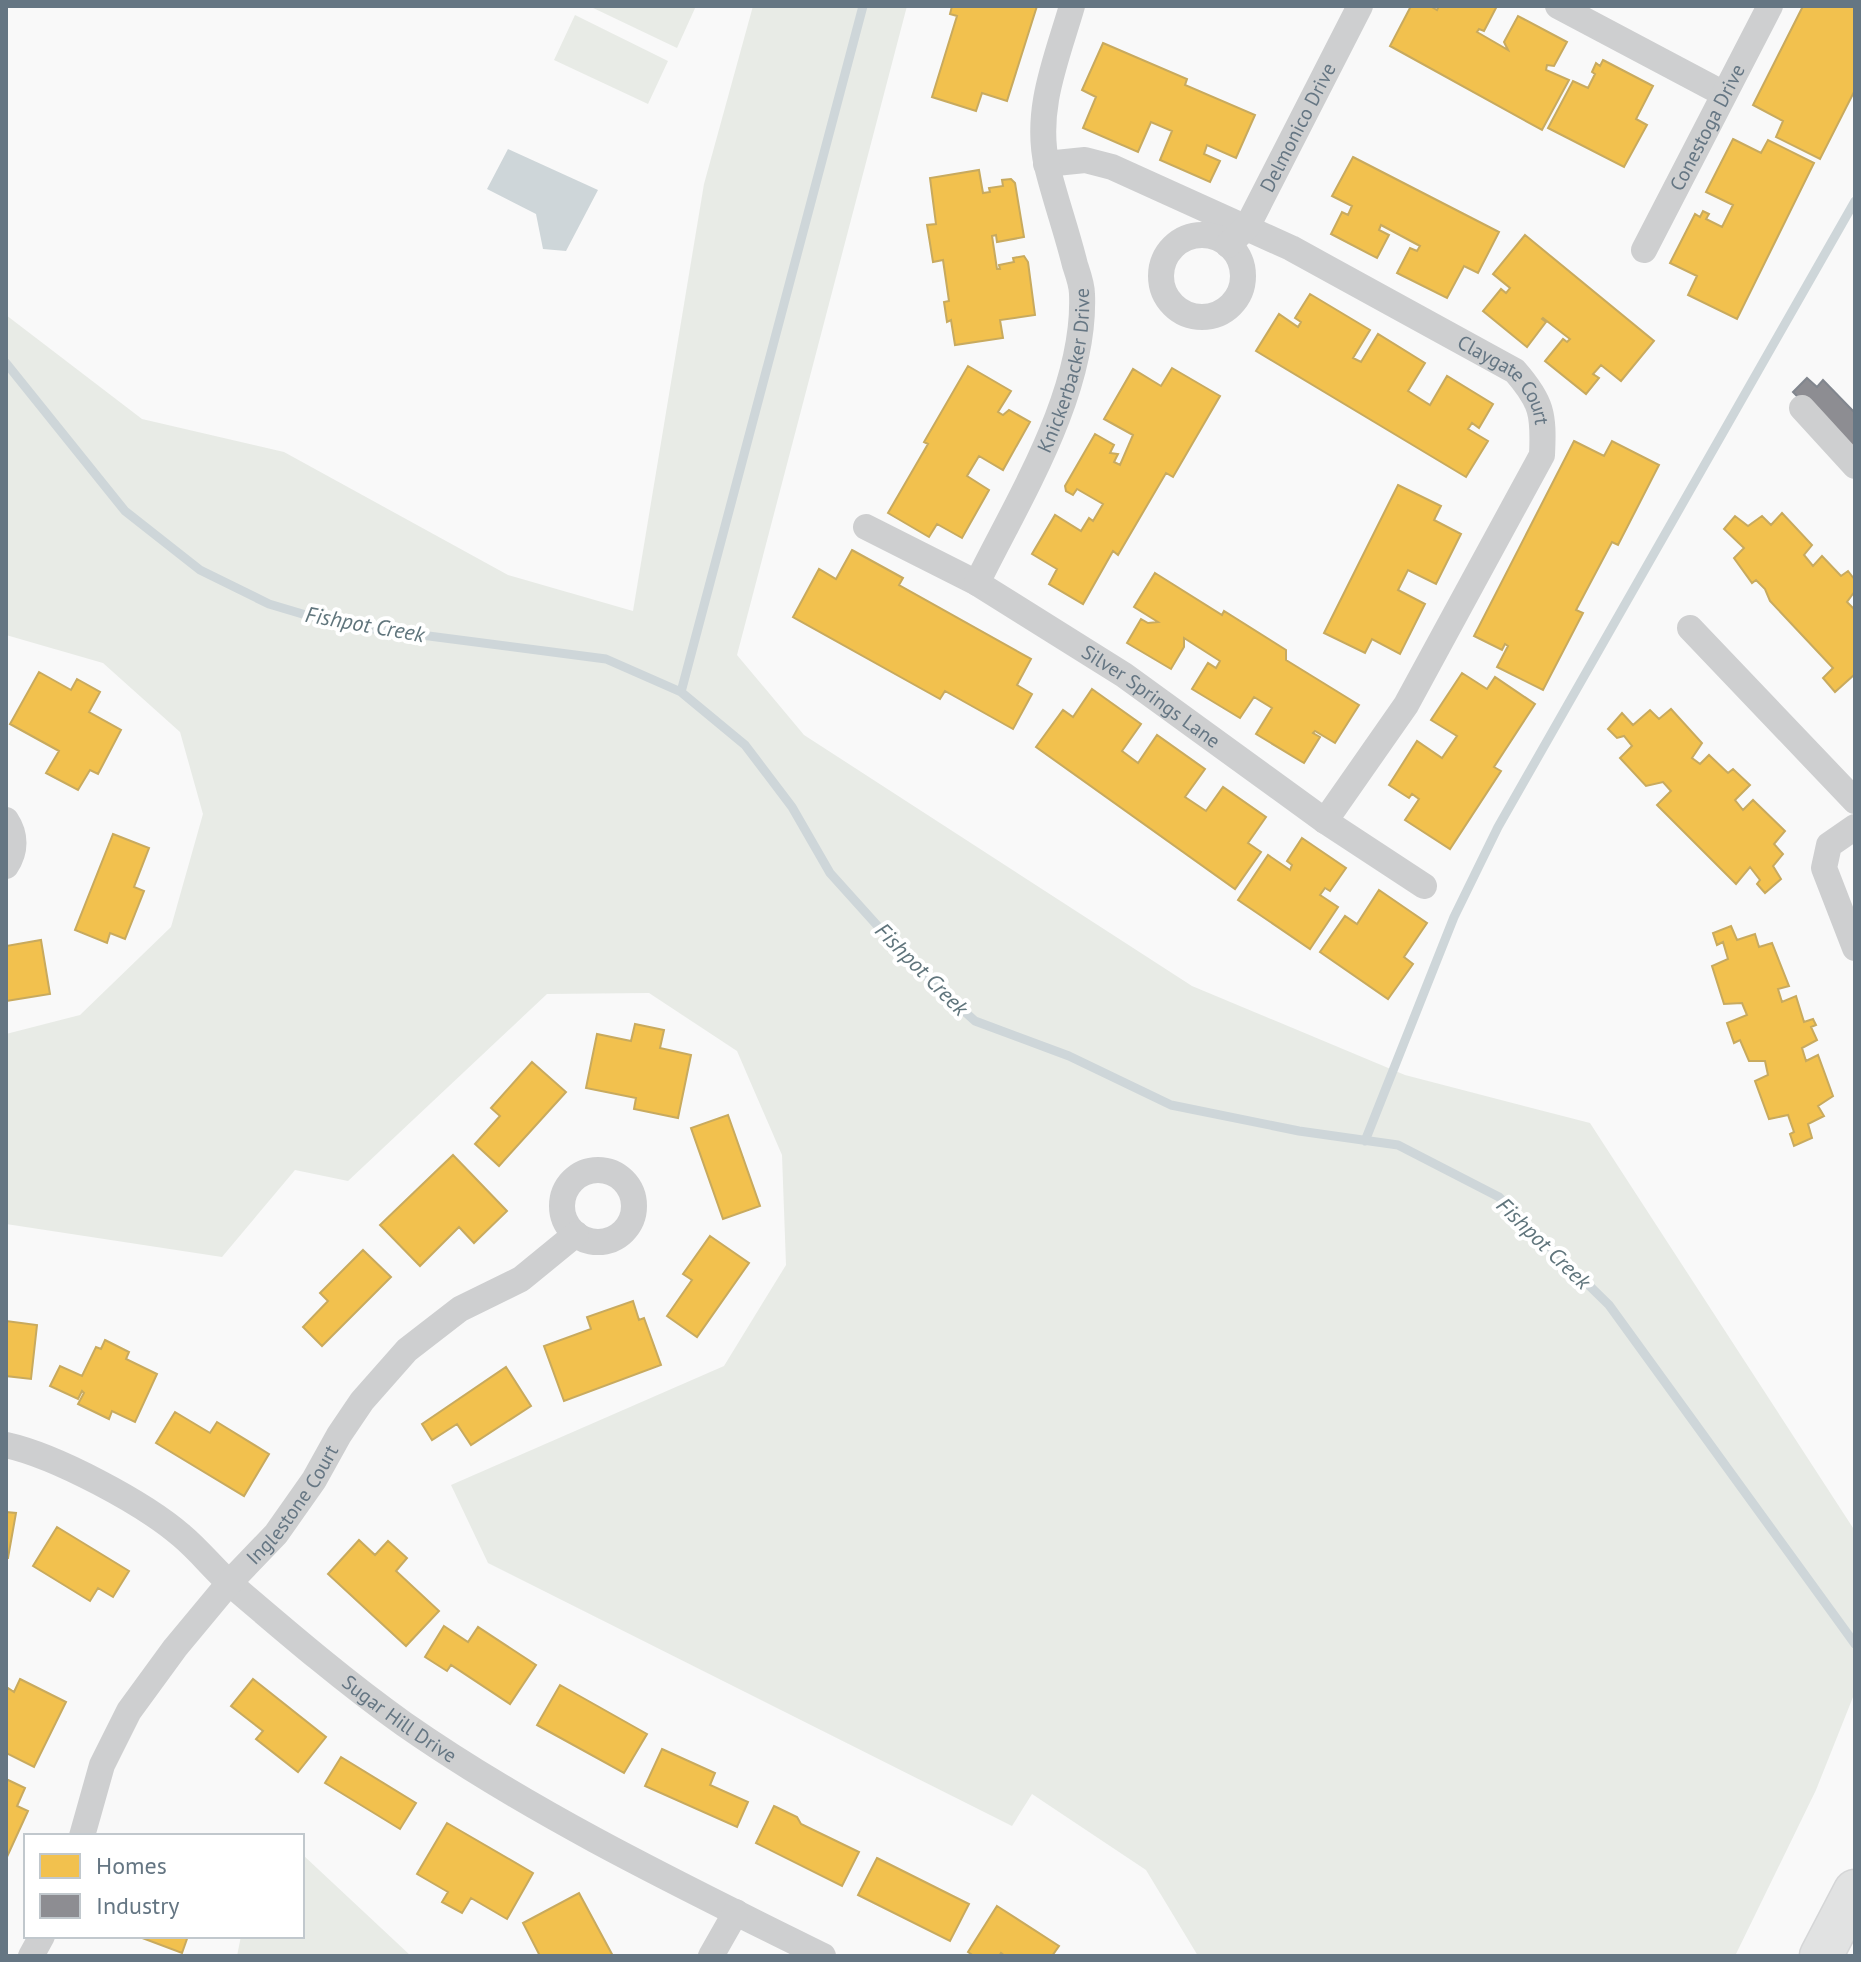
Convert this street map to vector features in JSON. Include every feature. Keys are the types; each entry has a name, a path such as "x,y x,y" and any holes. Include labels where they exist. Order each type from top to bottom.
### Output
{"main road":[{"path":"1821,1956 1855,1891"}],"street":[{"name":"Knickerbacker Drive","path":"977,583 1058,412 1073,367 1080,330 1082,292 1046,164 1042,129 1047,87 1072,6"},
{"name":"Delmonico Drive","path":"1238,236 1360,6"},
{"path":"1558,6 1724,94"},
{"name":"Conestoga Drive","path":"1644,250 1770,6"},
{"name":"Claygate Court","path":"1046,164 1085,160 1112,167 1238,236 1291,248 1515,371 1535,395 1543,424 1542,455 1413,691 1325,821"},
{"path":"1802,408 1855,466"},
{"name":"Silver Springs Lane","path":"866,527 977,583 1124,675 1325,821 1424,886"},
{"path":"1690,628 1855,801"},
{"path":"6,820 14,834 14,846 6,866"},
{"path":"1855,827 1829,845 1824,868 1855,948"},
{"name":"Inglestone Court","path":"83,1834 102,1765 129,1711 175,1648 229,1583 276,1534 314,1480 362,1401 407,1350 460,1309 521,1279 576,1234"},
{"name":"Sugar Hill Drive","path":"6,1445 58,1463 113,1491 181,1535 229,1583 302,1645 404,1724 557,1818 823,1956"},
{"path":"711,1956 736,1912"},
{"path":"31,1956 41,1938"}],"shaded area":[{"path":"589,6 696,6 677,48"},
{"path":"753,6 907,6 737,655 804,735 1192,986 1405,1075 1590,1123 1855,1531 1855,1692 1816,1790 1735,1956 1198,1956 1146,1870 1032,1794 1012,1826 488,1563 451,1485 724,1366 786,1265 782,1155 737,1051 649,993 547,994 348,1181 295,1170 222,1257 6,1224 6,1034 80,1015 171,927 203,814 180,732 103,663 6,635 6,315 142,419 284,452 508,575 633,611 704,184"},
{"path":"575,15 668,61 648,104 554,60"},
{"path":"508,149 598,190 566,251 543,249 536,214 487,189"},
{"path":"304,1856 411,1956 237,1956 241,1938 304,1938"}],"building: Homes":[{"path":"952,6 1037,6 1007,101 982,93 976,111 932,97 957,16 950,14"},
{"path":"1411,6 1430,6 1437,10 1439,6 1497,6 1484,31 1479,29 1477,32 1508,50 1504,42 1518,16 1567,42 1554,66 1547,65 1546,70 1569,80 1542,130 1390,46"},
{"path":"1803,6 1855,6 1855,90 1820,159 1776,137 1783,121 1753,105"},
{"path":"1103,43 1187,79 1185,85 1255,115 1236,158 1207,145 1204,154 1220,161 1210,182 1160,160 1172,131 1151,122 1138,152 1083,128 1096,97 1082,90"},
{"path":"1603,60 1653,86 1636,119 1647,125 1624,167 1548,128 1573,81 1588,88 1595,74 1592,72 1596,63 1600,66"},
{"path":"1733,139 1761,153 1768,140 1814,163 1737,319 1688,295 1697,276 1670,263 1695,214 1700,217 1703,211 1709,214 1706,219 1722,227 1733,205 1706,192"},
{"path":"1353,157 1499,232 1478,273 1464,266 1447,298 1397,273 1410,248 1417,251 1420,246 1381,225 1379,230 1389,235 1377,258 1331,234 1342,212 1348,215 1352,206 1332,196"},
{"path":"979,170 983,193 990,192 989,188 1003,186 1002,180 1011,179 1015,183 1024,237 997,242 996,235 992,236 997,269 1000,269 999,265 1014,262 1013,258 1024,256 1028,262 1035,315 1000,320 1003,338 955,345 944,302 949,301 943,260 933,262 927,225 936,224 930,178"},
{"path":"1525,235 1654,341 1621,381 1601,365 1593,374 1599,378 1586,394 1545,361 1563,339 1567,342 1570,339 1543,318 1546,322 1527,347 1483,311 1501,289 1506,293 1510,288 1493,274"},
{"path":"1310,294 1370,330 1353,358 1361,362 1378,334 1425,363 1408,391 1430,405 1447,376 1493,404 1479,428 1472,423 1468,429 1488,441 1466,477 1256,351 1279,314 1298,327 1301,322 1295,318"},
{"path":"968,366 1011,391 998,412 1003,415 1009,410 1030,422 1003,470 979,456 967,476 989,490 962,538 937,524 929,537 888,513"},
{"path":"1172,368 1220,396 1173,477 1166,473 1118,555 1113,551 1083,604 1049,584 1057,569 1032,554 1055,515 1081,531 1089,518 1093,521 1103,504 1077,489 1073,495 1066,491 1065,486 1095,434 1114,445 1110,453 1118,454 1114,462 1120,465 1133,435 1104,419 1133,369 1161,386"},
{"path":"1574,441 1604,456 1612,441 1659,465 1618,545 1612,542 1576,610 1583,613 1543,690 1497,667 1508,646 1505,644 1502,650 1474,636"},
{"path":"1398,485 1441,506 1434,520 1461,534 1436,584 1408,570 1398,590 1425,604 1400,654 1372,639 1365,653 1324,633"},
{"path":"1782,513 1812,545 1804,555 1813,566 1822,556 1841,576 1848,571 1855,580 1855,591 1847,602 1855,610 1855,674 1835,692 1823,678 1833,668 1770,601 1765,589 1756,580 1752,583 1734,558 1744,548 1724,529 1735,516 1748,526 1762,516 1771,525"},
{"path":"852,550 903,578 899,585 1031,659 1017,685 1032,694 1013,729 945,691 940,699 793,617 819,569 836,579"},
{"path":"1155,573 1286,650 1286,660 1359,705 1335,743 1315,731 1313,733 1320,737 1304,763 1256,734 1272,708 1254,697 1240,718 1192,689 1208,663 1216,668 1220,661 1184,638 1184,647 1171,669 1127,643 1141,619 1148,623 1158,622 1134,607"},
{"path":"39,672 71,690 77,679 100,692 89,712 121,730 98,774 90,770 78,790 46,773 59,751 10,724"},
{"path":"1462,673 1487,689 1495,677 1535,704 1494,767 1501,771 1450,849 1405,820 1419,799 1412,794 1409,798 1389,785 1417,741 1442,758 1457,736 1431,720"},
{"path":"1092,689 1141,724 1122,751 1138,763 1157,735 1205,769 1185,797 1206,811 1223,787 1266,817 1248,843 1261,852 1235,889 1036,747 1063,710 1073,717"},
{"path":"1671,709 1702,743 1692,758 1700,764 1709,755 1728,773 1733,769 1750,785 1735,800 1743,810 1753,800 1785,831 1774,844 1783,854 1773,866 1781,879 1765,893 1757,884 1760,880 1750,867 1736,884 1657,805 1671,791 1663,782 1646,786 1620,758 1632,746 1624,736 1617,738 1608,729 1622,713 1633,725 1650,710 1659,719"},
{"path":"113,834 149,848 134,887 144,891 125,939 110,933 107,943 75,930"},
{"path":"1302,838 1346,868 1330,891 1325,888 1320,895 1338,907 1310,949 1238,900 1268,855 1290,870 1292,865 1287,861"},
{"path":"1379,890 1427,923 1404,957 1413,964 1388,999 1320,952 1345,916 1357,924"},
{"path":"1731,926 1737,940 1755,934 1759,947 1772,943 1789,986 1778,989 1782,1002 1796,996 1804,1022 1813,1019 1816,1025 1811,1027 1817,1040 1802,1048 1806,1061 1818,1055 1833,1096 1818,1106 1824,1116 1808,1124 1812,1138 1794,1146 1790,1134 1794,1132 1788,1115 1769,1119 1755,1081 1768,1075 1765,1061 1749,1061 1740,1040 1734,1043 1727,1023 1747,1015 1742,1003 1724,1004 1712,966 1728,959 1723,942 1717,945 1713,933"},
{"path":"41,940 50,994 6,1001 6,946"},
{"path":"635,1024 664,1030 660,1048 691,1055 678,1118 634,1109 636,1098 586,1088 597,1034 631,1041"},
{"path":"532,1062 566,1092 499,1166 475,1144 500,1116 491,1108"},
{"path":"728,1115 760,1206 723,1219 691,1128"},
{"path":"453,1155 507,1211 474,1243 459,1227 420,1266 380,1225"},
{"path":"710,1236 749,1263 697,1337 667,1316 692,1280 683,1274"},
{"path":"363,1250 391,1277 322,1346 303,1327 328,1301 320,1293"},
{"path":"633,1301 639,1320 644,1318 661,1365 564,1401 544,1346 591,1329 587,1317"},
{"path":"6,1321 37,1325 31,1379 6,1376"},
{"path":"105,1340 129,1352 126,1359 157,1374 135,1422 112,1411 109,1419 78,1404 84,1393 82,1391 78,1399 50,1386 60,1366 82,1376 96,1347 101,1349"},
{"path":"506,1367 531,1406 471,1445 457,1424 432,1440 422,1424"},
{"path":"175,1412 210,1433 217,1422 269,1454 244,1496 156,1443"},
{"path":"6,1512 16,1513 8,1558 6,1558"},
{"path":"57,1527 129,1571 113,1597 98,1588 90,1601 33,1566"},
{"path":"359,1540 375,1555 388,1541 407,1558 396,1571 439,1611 406,1646 328,1574"},
{"path":"444,1626 468,1642 478,1627 536,1665 510,1704 451,1665 447,1671 425,1657"},
{"path":"20,1679 66,1702 34,1767 6,1753 6,1693 8,1688 14,1692"},
{"path":"253,1679 326,1737 298,1772 256,1739 263,1731 231,1706"},
{"path":"560,1685 647,1734 624,1773 537,1725"},
{"path":"662,1749 715,1773 710,1785 748,1802 737,1827 645,1786"},
{"path":"341,1757 416,1803 400,1829 325,1783"},
{"path":"6,1779 25,1788 17,1806 28,1811 6,1859"},
{"path":"774,1806 797,1817 801,1824 859,1852 842,1886 756,1843"},
{"path":"447,1823 533,1873 507,1919 471,1898 462,1913 442,1902 448,1892 417,1874"},
{"path":"877,1858 969,1904 950,1941 858,1895"},
{"path":"579,1893 613,1956 540,1956 523,1923"},
{"path":"997,1906 1059,1946 1052,1956 1005,1956 1001,1953 999,1956 974,1956 968,1952"},
{"path":"142,1938 187,1938 182,1953"}],"building: Industry":[{"path":"1807,378 1817,387 1823,380 1855,413 1855,456 1793,392"}],"waterway":[{"path":"681,692 863,6"},
{"path":"1365,1141 1454,917 1498,827 1855,201"},
{"name":"Fishpot Creek","path":"6,363 125,511 200,570 269,604 336,624 606,659 681,692 745,745 792,807 830,873 911,963 975,1021 1069,1056 1171,1105 1299,1131 1398,1145 1499,1197 1609,1305 1855,1644"}]}
